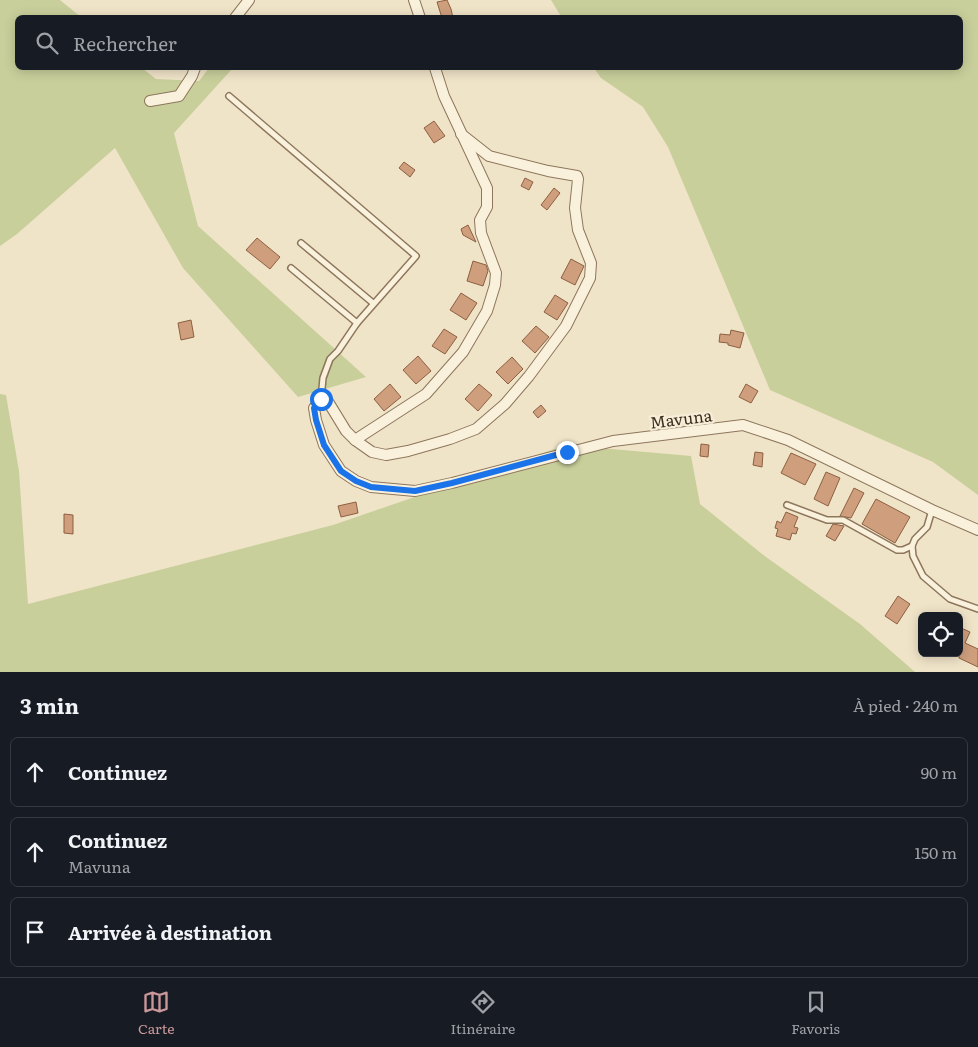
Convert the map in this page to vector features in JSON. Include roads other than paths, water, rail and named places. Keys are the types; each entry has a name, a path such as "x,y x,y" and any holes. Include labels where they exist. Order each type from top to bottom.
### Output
{"street":[{"path":"237,15 249,0"},
{"path":"414,0 419,15"},
{"path":"150,101 179,96 194,70"},
{"path":"355,440 426,394 463,352 487,310 495,285 496,272 481,233 480,220 487,207 487,188 444,96 436,70"},
{"path":"321,399 327,400 346,431 372,452 386,455 442,441 476,429 505,404 529,376 566,326 590,278 590,263 577,223 577,176 488,156 461,134"},
{"name":"Mavuna","path":"321,399 314,408 324,445 341,471 356,481 371,487 415,491 613,441 743,426 788,440 932,510 978,530"}],"lane":[{"path":"229,96 416,256 373,303 330,359 323,378 321,399"},
{"path":"301,243 373,303"},
{"path":"291,268 357,323"},
{"path":"787,506 827,520 843,520 897,550 903,550 912,546"},
{"path":"932,510 927,527 915,539 912,546 913,556 923,576 950,598 978,609"}]}
